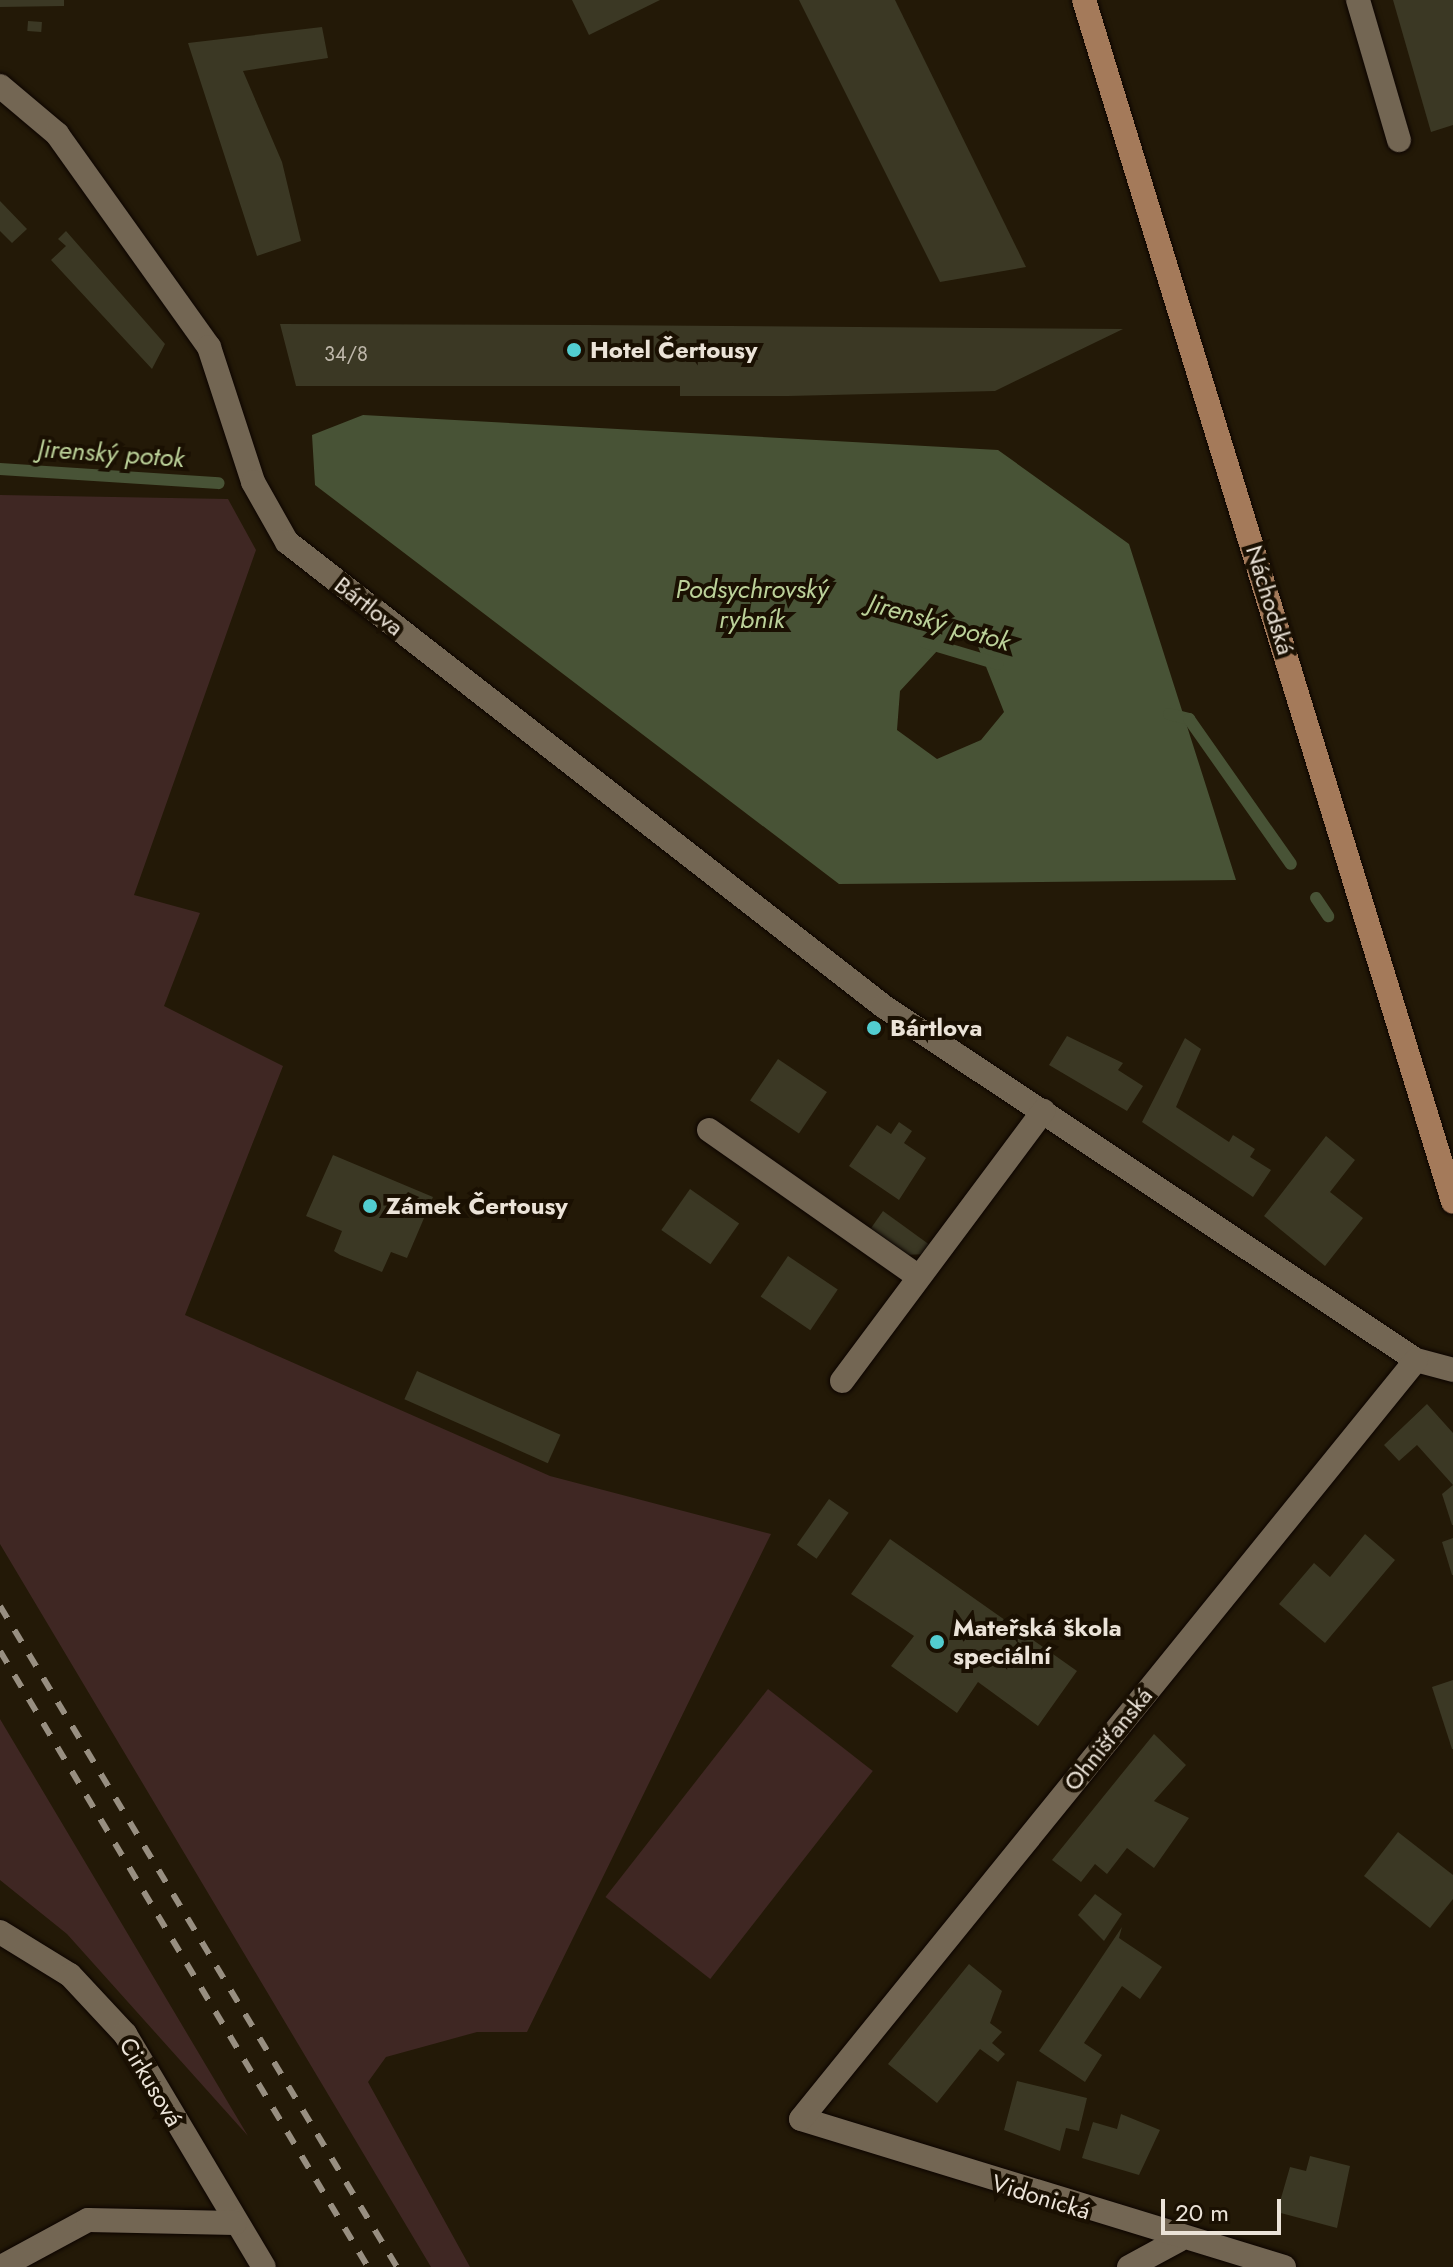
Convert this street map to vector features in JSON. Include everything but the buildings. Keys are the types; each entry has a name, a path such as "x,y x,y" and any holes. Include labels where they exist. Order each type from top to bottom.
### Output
{"main road":[{"name":"Náchodská","path":"1084,0 1453,1202"}],"street":[{"path":"1358,0 1399,140"},
{"name":"Bártlova","path":"0,86 57,134 209,347 253,482 287,542 883,1006 1416,1360 1453,1370"},
{"path":"842,1381 1043,1111"},
{"path":"709,1130 919,1277"},
{"name":"Ohnišťanská","path":"801,2119 1416,1360"},
{"name":"Cirkusová","path":"0,1932 70,1975 125,2034 264,2267"},
{"name":"Vidonická","path":"801,2119 1179,2240 1284,2267"},
{"path":"1,2267 88,2220 235,2223"},
{"path":"1129,2267 1179,2240"}],"shaded area":[{"path":"0,495 228,499 256,550 134,895 200,913 164,1006 283,1066 185,1315 550,1476 771,1534 527,2032 477,2032 386,2057 368,2082 470,2267 431,2267 0,1544"},
{"path":"768,1689 873,1771 710,1979 605,1897"},
{"path":"0,1719 248,2136 67,1934 0,1880"}],"water":[{"name":"Podsychrovský rybník","path":"363,415 998,450 1129,544 1236,880 839,884 315,485 312,435","holes":["950,637 975,639 1004,712 981,740 937,759 897,730 900,691"]}],"waterway":[{"name":"Jirenský potok","path":"0,469 219,483"},
{"name":"Jirenský potok","path":"924,642 998,664"},
{"name":"Jirenský potok","path":"1169,714 1189,719 1291,864"},
{"name":"Jirenský potok","path":"1316,898 1328,916"}],"railway":[{"path":"0,1606 397,2267"},
{"path":"0,1651 368,2267"}],"place":[{"name":"Hotel Čertousy","path":"574,350"},
{"name":"Bártlova","path":"874,1028"},
{"name":"Zámek Čertousy","path":"370,1206"},
{"name":"Mateřská škola speciální","path":"937,1642"}]}
